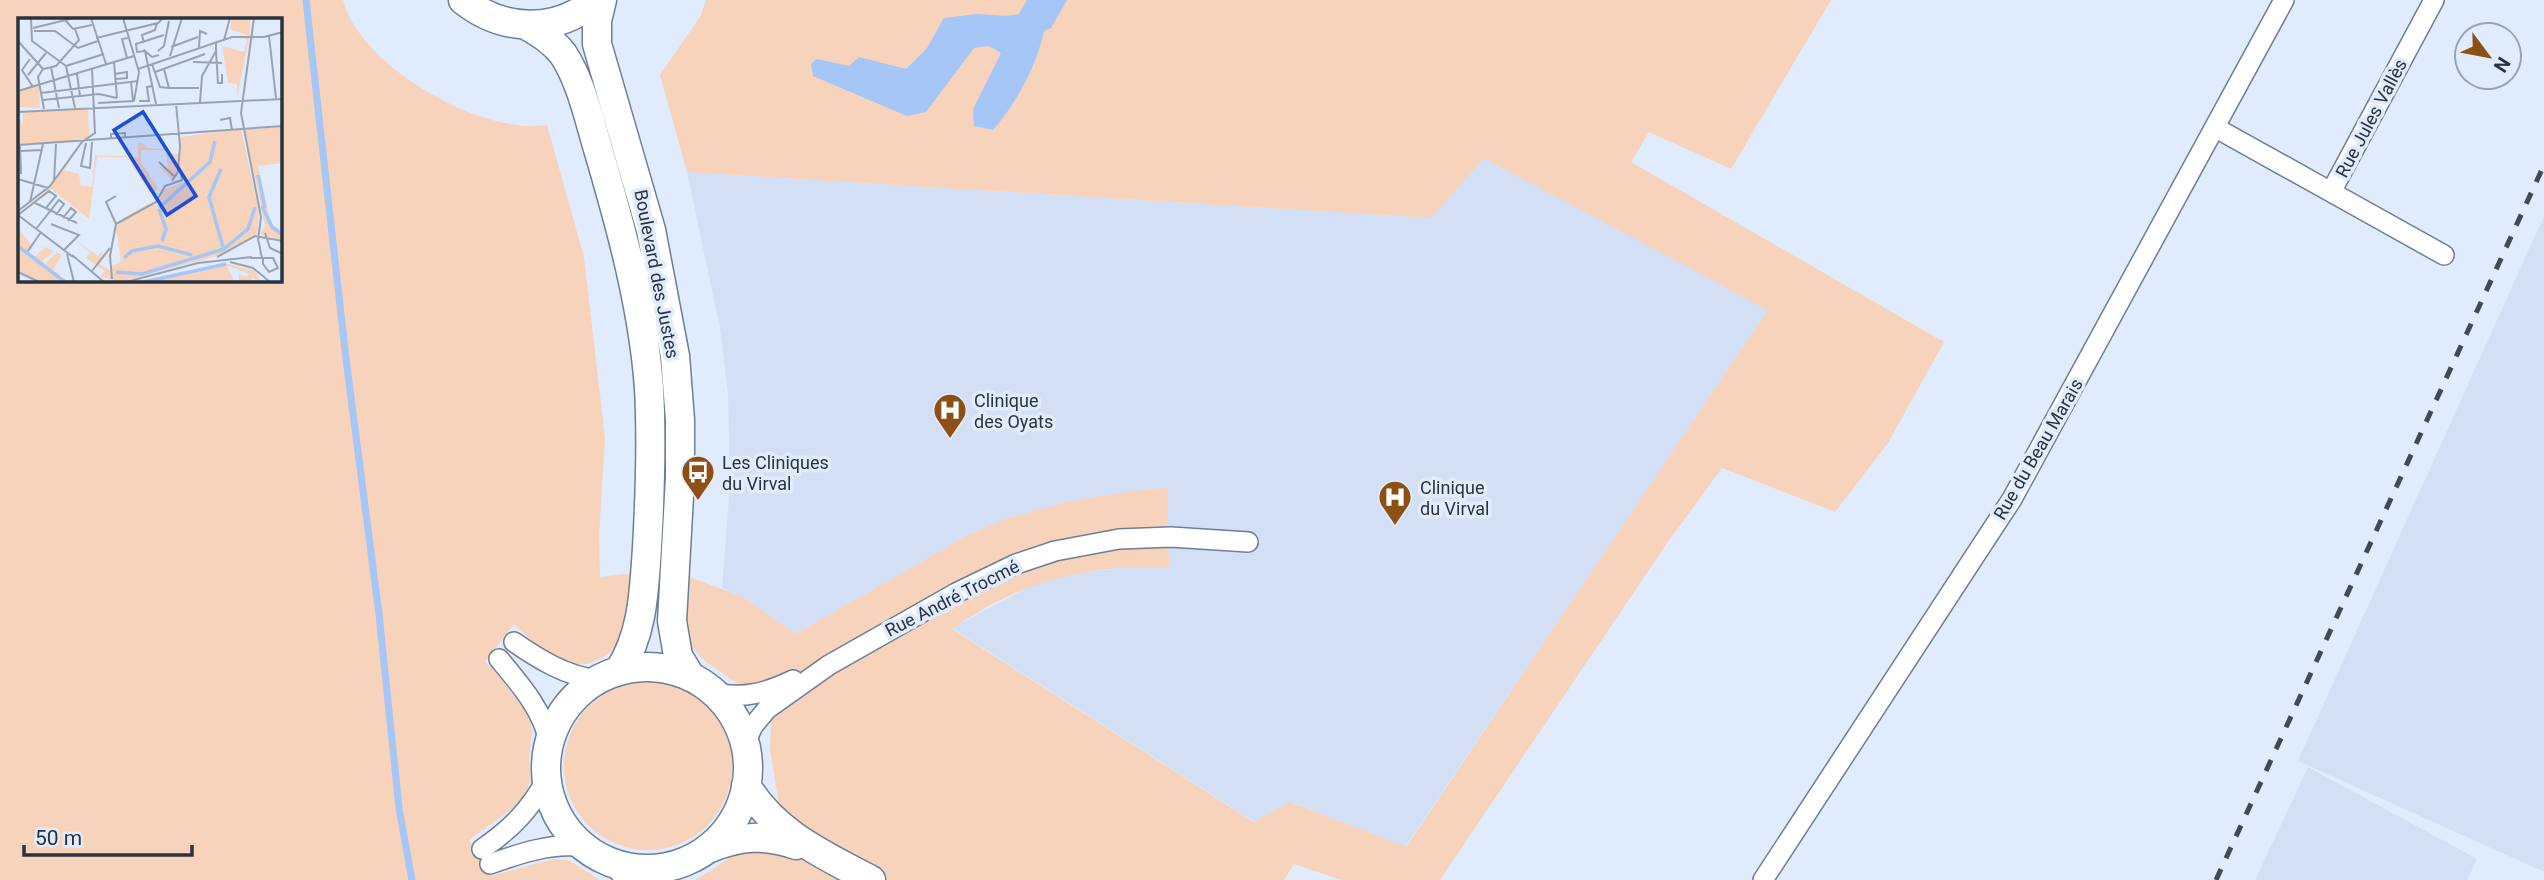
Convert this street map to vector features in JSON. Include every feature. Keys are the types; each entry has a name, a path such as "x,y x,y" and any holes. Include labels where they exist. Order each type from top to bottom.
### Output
{"street":[{"path":"463,0 492,18 526,25 565,19 596,0"},
{"name":"Boulevard des Justes","path":"602,0 597,21 597,44 651,230 675,356 680,420 680,478 671,621 678,656 690,676"},
{"name":"Rue du Beau Marais","path":"1763,880 2012,499 2284,0"},
{"name":"Rue Jules Vallès","path":"2216,128 2331,192 2434,0"},
{"name":"Boulevard des Justes","path":"526,25 549,39 561,52 577,84 621,231 645,352 649,387 650,457 639,626 631,650 608,675"},
{"path":"2331,192 2444,255"},
{"name":"Rue André Trocmé","path":"714,692 732,696 754,695 775,689 829,665 978,582 1016,564 1055,551 1095,542 1144,537 1248,542"},
{"path":"514,642 555,667 583,678 655,667 690,676 714,692 735,718 745,743 748,764 746,785 735,817 724,834 709,848 665,873 642,870 620,872 583,847 565,829 557,816 546,780 545,765 549,743 557,722 569,703 608,675"},
{"path":"499,659 534,704 549,743"},
{"name":"Rue André Trocmé","path":"745,743 753,726 768,709 829,665"},
{"path":"546,780 526,813 486,857 511,857 560,846 583,847"},
{"path":"746,785 775,823 831,859 871,880"},
{"path":"709,848 735,839 766,837 831,859"}],"shaded area":[{"path":"0,0 343,0 354,24 372,48 397,71 426,91 490,119 520,125 547,125 584,257 605,438 599,536 600,577 634,573 630,611 622,640 608,654 594,662 581,664 557,659 514,624 485,662 499,674 530,715 531,780 520,803 469,840 490,876 553,859 568,860 600,880 0,880"},
{"path":"706,0 1831,0 1731,169 1649,132 1631,162 1944,342 1888,443 1835,512 1722,468 1667,543 1440,880 1341,880 1294,864 1284,880 694,880 747,845 776,849 815,864 779,805 770,750 771,723 734,681 706,662 687,642 680,628 687,576 741,596 796,634 968,535 1008,518 1067,502 1167,488 1169,568 1111,569 1055,579 1002,599 952,629 1254,822 1290,802 1406,847 1768,310 1484,158 1431,218 687,172 660,75 700,17"},
{"name":"Clinique du Virval","path":"1483,157 1769,310 1405,847 1291,802 1255,822 952,628 1037,583 1062,575 1138,566 1169,568 1166,489 1125,492 1067,502 1008,518 968,535 796,634 741,596 722,588 730,486 728,393 720,328 687,172 1431,218"},
{"path":"2544,216 2544,872 2298,761"},
{"path":"648,682 680,688 708,706 726,734 732,766 726,798 708,826 680,844 648,850 616,844 588,826 570,798 564,766 570,734 588,706 616,688"},
{"path":"2308,767 2477,859 2467,880 2255,880"}],"water":[{"path":"1027,0 1067,0 1051,28 1044,31 1024,84 993,130 974,126 973,109 1001,53 989,46 974,48 926,112 907,116 813,76 811,64 817,59 849,66 859,57 906,69 927,48 944,18 977,14 1019,14"}],"waterway":[{"path":"306,0 346,359 379,614 399,808 412,880"}],"railway":[{"path":"2216,880 2544,165"}],"place":[{"name":"Clinique des Oyats","path":"950,440"},
{"name":"Les Cliniques du Virval","path":"698,502"},
{"name":"Clinique du Virval","path":"1395,527"}]}
